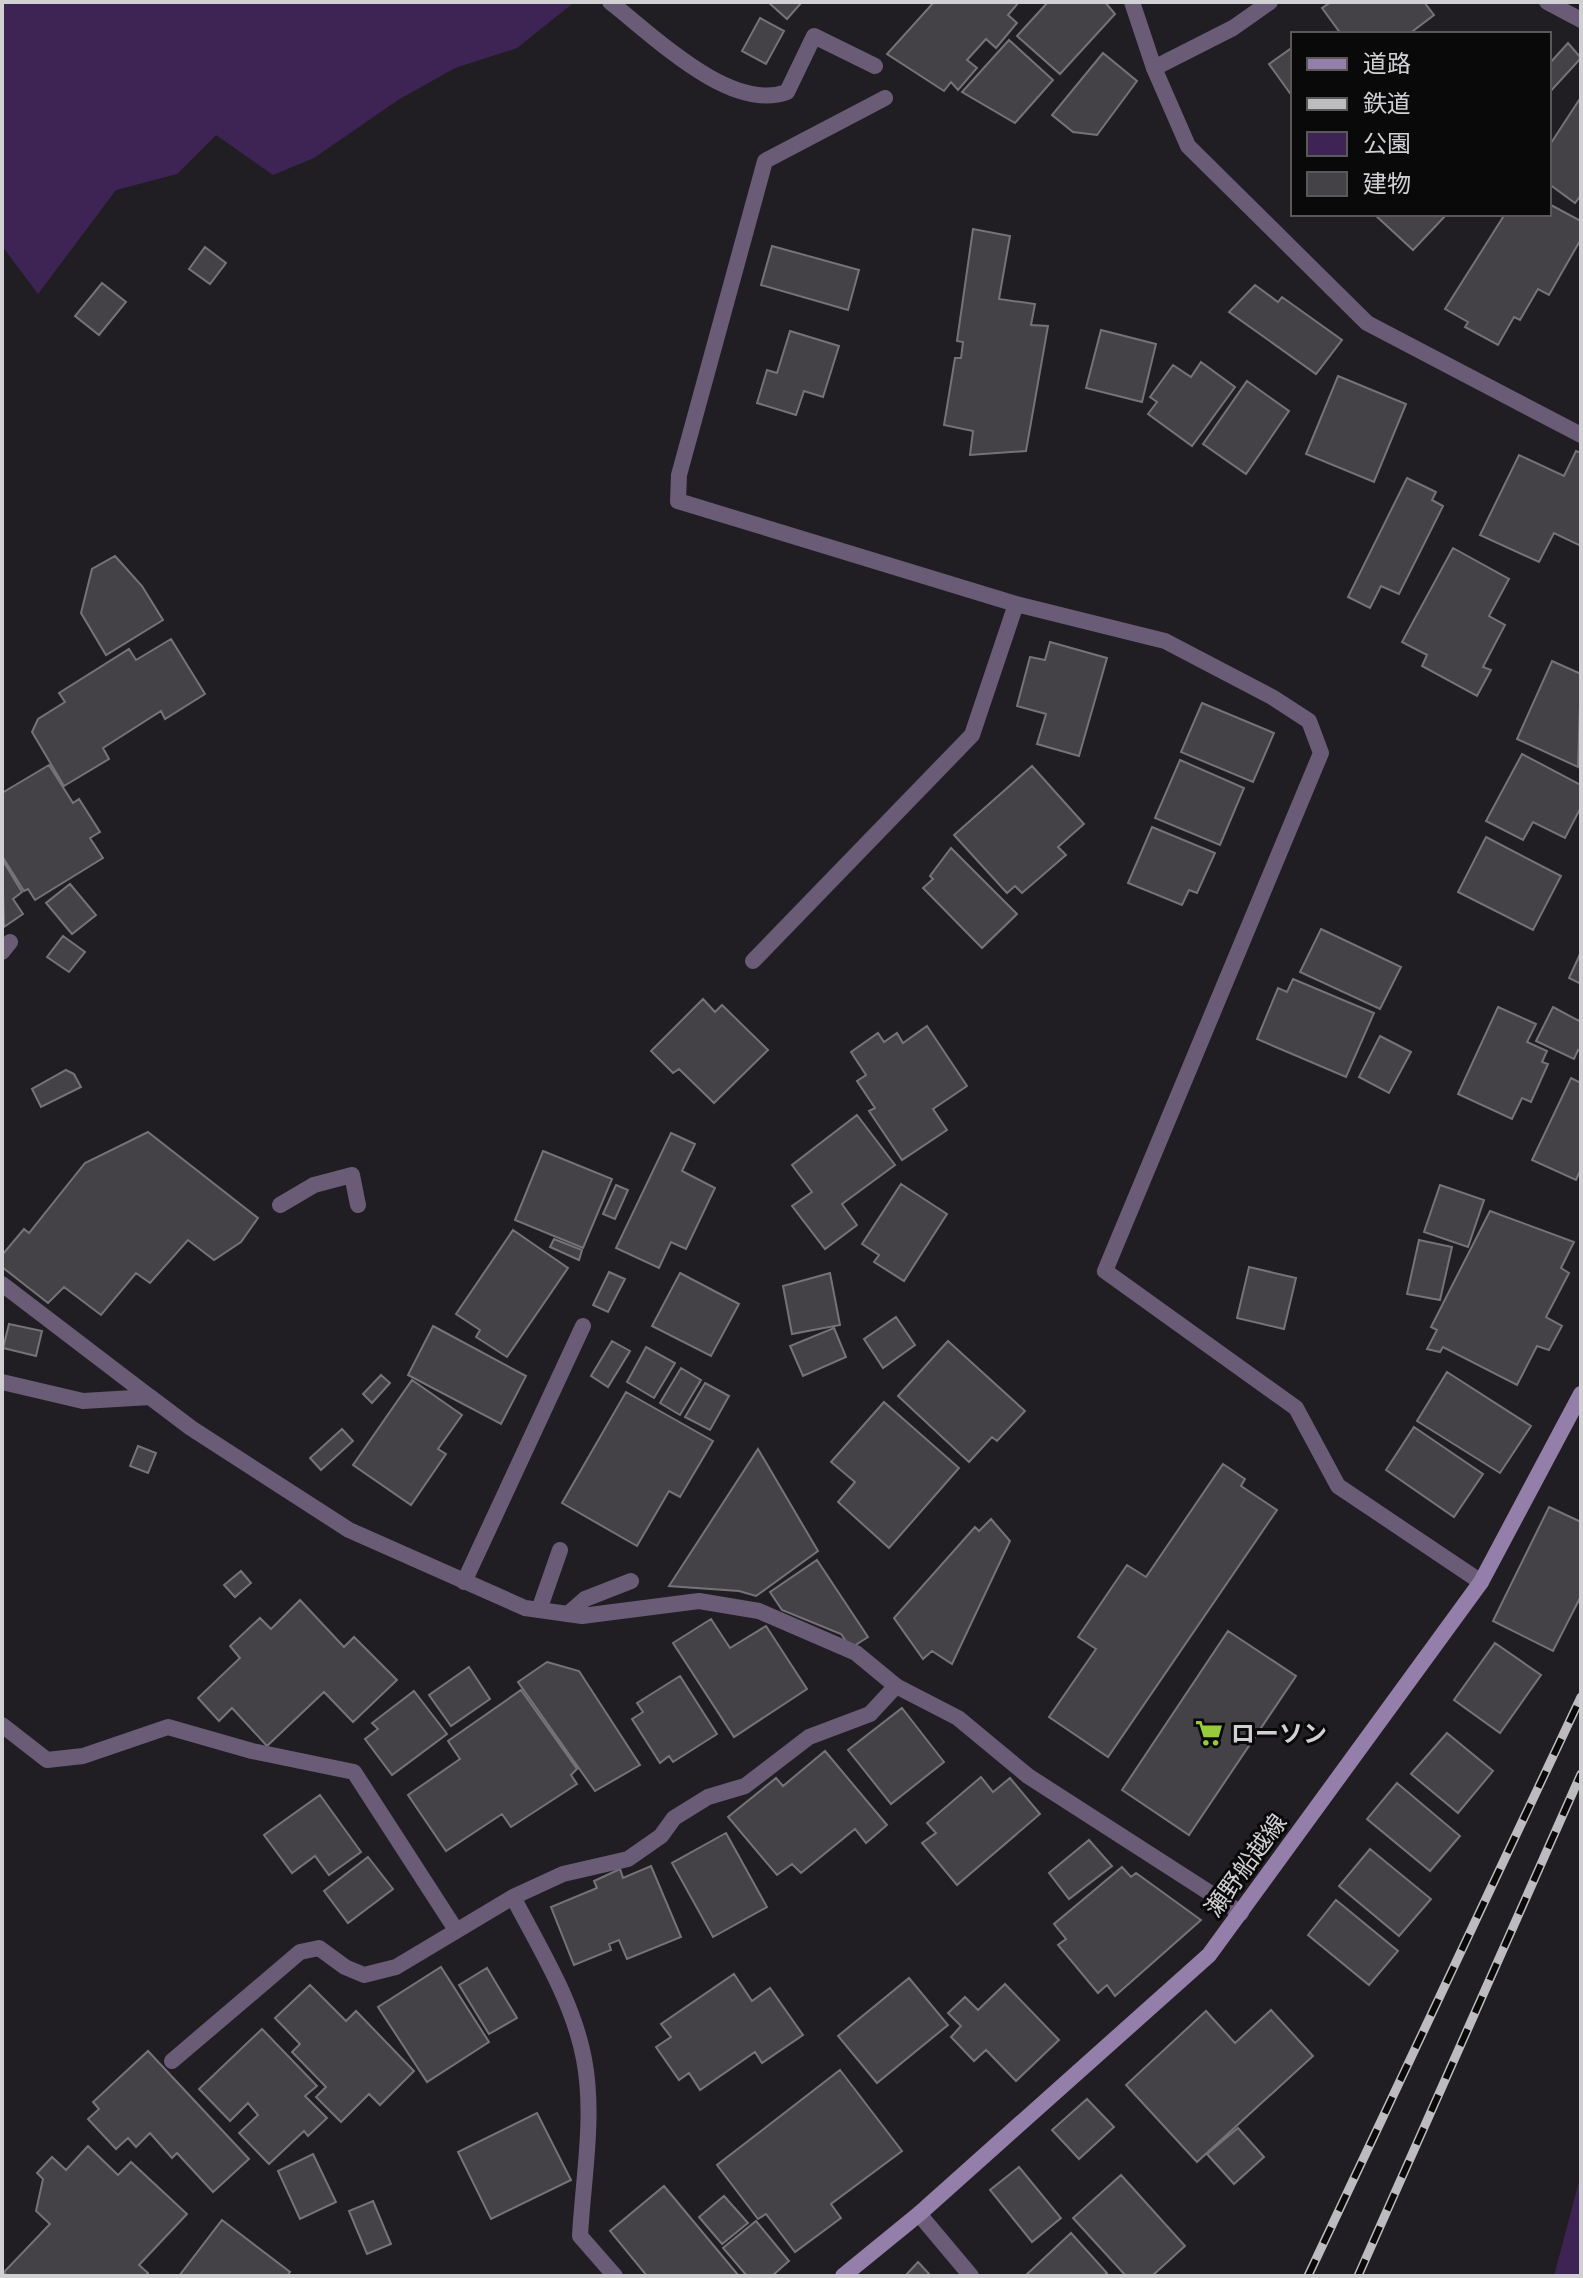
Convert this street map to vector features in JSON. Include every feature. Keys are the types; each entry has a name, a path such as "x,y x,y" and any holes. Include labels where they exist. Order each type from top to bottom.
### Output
{"main road":[{"name":"瀬野船越線","path":"843,2276 919,2214 1209,1955 1481,1582 1581,1394"}],"street":[{"path":"610,2 716,83 769,97 787,92 814,36 875,66"},
{"path":"1132,2 1154,68 1188,146 1367,323 1581,435"},
{"path":"1154,68 1233,28 1270,2"},
{"path":"1547,2 1581,20"},
{"path":"885,98 765,161 679,475 678,501 1016,604 1165,641 1272,697 1309,721 1321,753 1105,1271 1296,1408 1338,1486 1481,1582"},
{"path":"753,961 972,735 1016,604"},
{"path":"280,1205 314,1185 352,1175 358,1205"},
{"path":"2,1284 191,1428 349,1530 525,1608 582,1616 699,1601 759,1611 856,1653 896,1686 958,1718 1028,1776 1241,1913"},
{"path":"464,1582 583,1326"},
{"path":"2,1382 83,1401 150,1397"},
{"path":"539,1610 560,1550"},
{"path":"568,1614 585,1599 631,1581"},
{"path":"172,2061 300,1952 319,1948 345,1967 364,1975 396,1967 513,1897 563,1874 628,1859 661,1836 674,1818 708,1797 745,1786 809,1737 870,1714 896,1686"},
{"path":"2,1725 47,1760 83,1756 168,1727 252,1751 354,1772 456,1930"},
{"path":"513,1897 564,1996 578,2031 587,2089 580,2236 615,2276"},
{"path":"919,2214 971,2276"}],"green space":[{"path":"2,2 572,4 517,48 455,68 398,100 314,158 273,175 216,135 177,174 116,190 38,294 2,246"},
{"path":"1581,2174 1581,2276 1554,2276"}],"building":[{"path":"768,2 802,2 787,19"},
{"path":"934,2 1019,2 1008,15 1017,23 996,48 986,39 967,60 977,68 958,90 951,82 944,91 887,54"},
{"path":"1048,2 1105,2 1115,14 1060,74 1017,36"},
{"path":"1331,2 1424,2 1434,15 1412,32 1340,32 1322,8"},
{"path":"760,18 784,31 766,64 742,51"},
{"path":"1009,40 1053,80 1015,123 962,92"},
{"path":"1568,43 1581,58 1551,91 1551,62"},
{"path":"1291,48 1291,95 1269,64"},
{"path":"1103,53 1137,81 1097,135 1073,132 1052,115"},
{"path":"1581,97 1581,195 1575,203 1551,185 1551,143"},
{"path":"1551,205 1581,221 1581,239 1549,295 1538,289 1520,320 1514,317 1498,345 1465,327 1468,322 1445,309 1504,216 1551,216"},
{"path":"1376,216 1445,216 1413,250"},
{"path":"973,229 1010,236 999,299 1035,304 1031,325 1048,326 1026,451 970,455 973,431 944,425 955,358 961,358 963,342 957,341"},
{"path":"772,246 859,270 848,310 761,285"},
{"path":"205,247 226,263 210,284 189,269"},
{"path":"102,283 126,302 99,335 75,316"},
{"path":"1255,285 1278,302 1282,297 1342,340 1316,374 1229,312"},
{"path":"1101,330 1156,344 1142,402 1086,388"},
{"path":"790,331 839,346 823,397 804,391 796,415 757,403 767,370 777,373"},
{"path":"1201,362 1235,387 1192,446 1148,414 1157,402 1150,397 1173,365 1191,377"},
{"path":"1338,376 1406,404 1374,482 1306,454"},
{"path":"1247,381 1289,411 1246,474 1203,444"},
{"path":"1576,451 1581,453 1581,546 1554,533 1539,562 1480,535 1519,455 1564,476"},
{"path":"1407,478 1436,492 1432,500 1443,506 1399,594 1381,586 1370,608 1348,597"},
{"path":"1453,548 1509,579 1489,616 1505,625 1483,667 1491,670 1477,696 1422,666 1427,655 1402,642"},
{"path":"115,556 142,586 163,620 106,655 81,613 92,569"},
{"path":"171,639 205,694 165,719 161,711 103,748 109,759 64,786 32,732 38,719 65,702 59,693 129,649 136,660"},
{"path":"1050,642 1107,658 1079,756 1037,744 1046,714 1017,706 1030,657 1045,660"},
{"path":"1552,661 1581,674 1578,767 1517,739"},
{"path":"1202,703 1274,733 1253,782 1181,752"},
{"path":"1522,754 1581,785 1581,807 1565,838 1533,822 1523,840 1486,821"},
{"path":"1180,760 1244,788 1220,845 1155,818"},
{"path":"49,765 73,803 79,799 100,832 90,838 103,858 35,900 28,889 24,891 2,856 2,793"},
{"path":"1032,766 1084,824 1058,847 1066,855 1022,893 1015,886 1007,893 954,835"},
{"path":"1152,827 1215,853 1197,893 1189,890 1182,905 1128,883"},
{"path":"1486,837 1561,876 1533,930 1458,892"},
{"path":"951,848 1017,914 982,948 923,888 933,879 930,876"},
{"path":"2,859 22,892 13,899 23,914 4,927"},
{"path":"70,884 96,915 72,934 46,903"},
{"path":"1321,929 1401,967 1380,1009 1300,972"},
{"path":"63,936 85,952 69,972 47,957"},
{"path":"1581,952 1581,984 1569,978"},
{"path":"1293,979 1374,1013 1346,1077 1257,1039 1278,988 1287,992"},
{"path":"703,999 715,1012 722,1005 768,1050 714,1103 679,1069 673,1073 651,1051"},
{"path":"1498,1007 1536,1024 1527,1042 1547,1051 1542,1062 1548,1064 1531,1102 1522,1098 1512,1119 1458,1094"},
{"path":"1553,1007 1579,1021 1581,1017 1581,1052 1578,1050 1574,1059 1536,1041"},
{"path":"927,1026 967,1086 933,1109 947,1130 902,1160 869,1111 875,1108 857,1081 866,1075 851,1052 878,1033 884,1042 897,1033 903,1043"},
{"path":"1380,1036 1411,1052 1389,1093 1359,1077"},
{"path":"66,1070 74,1074 81,1087 41,1107 32,1089"},
{"path":"1571,1078 1581,1083 1581,1169 1576,1180 1532,1160"},
{"path":"857,1115 895,1165 842,1204 857,1225 825,1249 792,1206 812,1192 792,1165"},
{"path":"148,1132 258,1218 241,1242 214,1260 188,1240 150,1283 136,1273 101,1315 64,1287 48,1303 2,1267 2,1255 24,1229 29,1233 85,1163"},
{"path":"671,1133 695,1144 682,1171 715,1188 686,1249 671,1242 659,1268 616,1248"},
{"path":"543,1151 612,1179 583,1248 515,1220"},
{"path":"901,1184 947,1214 904,1281 874,1262 879,1255 862,1244"},
{"path":"616,1185 628,1190 615,1219 603,1214"},
{"path":"1440,1185 1484,1200 1468,1247 1424,1232"},
{"path":"1490,1211 1574,1242 1561,1268 1569,1273 1546,1317 1562,1326 1549,1350 1537,1346 1517,1385 1443,1347 1440,1352 1427,1349 1437,1330 1431,1327"},
{"path":"513,1230 568,1268 507,1357 476,1337 480,1330 456,1314"},
{"path":"554,1239 582,1250 579,1260 550,1247"},
{"path":"1419,1240 1452,1247 1440,1300 1407,1294"},
{"path":"1249,1267 1296,1278 1284,1329 1237,1318"},
{"path":"609,1272 625,1279 608,1312 593,1305"},
{"path":"680,1273 739,1304 711,1356 652,1326"},
{"path":"830,1273 840,1325 792,1334 783,1286"},
{"path":"896,1317 915,1345 883,1368 864,1339"},
{"path":"9,1324 42,1331 36,1356 3,1348"},
{"path":"433,1326 526,1376 501,1424 408,1375"},
{"path":"834,1328 846,1357 803,1376 790,1346"},
{"path":"612,1341 630,1351 608,1387 591,1376"},
{"path":"948,1341 1025,1411 997,1441 992,1437 969,1462 898,1396"},
{"path":"646,1347 675,1363 654,1398 627,1382"},
{"path":"681,1368 701,1380 680,1415 660,1403"},
{"path":"1447,1372 1531,1426 1500,1473 1417,1421"},
{"path":"381,1375 390,1383 372,1403 363,1394"},
{"path":"412,1380 462,1415 438,1449 446,1454 411,1505 353,1465"},
{"path":"705,1383 729,1396 710,1430 685,1417"},
{"path":"626,1392 713,1441 680,1497 669,1491 637,1546 562,1503"},
{"path":"884,1402 959,1468 889,1548 838,1502 855,1482 831,1462"},
{"path":"1414,1427 1483,1474 1454,1517 1386,1470"},
{"path":"342,1429 353,1441 321,1470 310,1458"},
{"path":"138,1446 156,1453 148,1473 130,1466"},
{"path":"758,1449 818,1551 756,1596 739,1591 669,1586"},
{"path":"1223,1464 1245,1479 1241,1486 1277,1510 1108,1757 1049,1717 1096,1649 1078,1637 1127,1565 1146,1577"},
{"path":"1549,1507 1581,1522 1581,1596 1553,1651 1493,1621"},
{"path":"991,1519 1010,1541 952,1664 932,1651 923,1659 894,1618 975,1527 979,1531"},
{"path":"817,1560 868,1637 854,1646 848,1644 841,1634 782,1610 770,1592"},
{"path":"241,1571 251,1583 235,1597 224,1585"},
{"path":"300,1600 344,1647 354,1637 397,1680 353,1722 324,1692 267,1746 232,1708 219,1721 198,1698 240,1658 230,1646 260,1618 271,1629"},
{"path":"711,1619 730,1648 766,1626 807,1689 734,1737 673,1643"},
{"name":"ローソン","path":"1228,1631 1296,1676 1189,1835 1122,1790"},
{"path":"1495,1643 1541,1675 1500,1733 1454,1700"},
{"path":"547,1662 579,1671 640,1765 595,1791 518,1682"},
{"path":"469,1667 490,1699 451,1726 429,1695"},
{"path":"680,1676 717,1734 673,1762 669,1756 660,1763 632,1719 643,1712 637,1703"},
{"path":"521,1690 577,1769 571,1775 577,1784 511,1827 502,1814 446,1851 408,1795 460,1759 448,1741"},
{"path":"414,1691 447,1734 392,1775 365,1739 378,1729 372,1723"},
{"path":"902,1708 944,1762 891,1804 848,1750"},
{"path":"1447,1733 1493,1771 1458,1813 1411,1774"},
{"path":"825,1751 887,1825 866,1843 855,1829 801,1873 792,1864 777,1875 728,1817 776,1778 783,1786"},
{"path":"981,1777 993,1792 1010,1778 1040,1814 957,1885 922,1843 936,1833 927,1823"},
{"path":"1397,1783 1460,1836 1430,1871 1367,1819"},
{"path":"320,1795 361,1852 329,1875 315,1856 292,1873 264,1835"},
{"path":"726,1833 767,1907 713,1937 672,1863"},
{"path":"1089,1840 1112,1866 1069,1899 1049,1873"},
{"path":"1370,1849 1431,1899 1399,1936 1339,1886"},
{"path":"368,1857 393,1889 348,1923 324,1891"},
{"path":"651,1866 681,1937 627,1959 619,1940 609,1944 611,1950 574,1965 551,1907 597,1888 594,1881 620,1869 623,1878"},
{"path":"1122,1867 1131,1877 1136,1873 1201,1920 1115,1996 1107,1985 1098,1993 1058,1945 1066,1939 1054,1924"},
{"path":"1336,1900 1398,1951 1369,1985 1308,1935"},
{"path":"441,1967 489,2042 427,2082 378,2007"},
{"path":"487,1968 517,2018 489,2034 459,1985"},
{"path":"734,1974 752,2001 770,1988 803,2035 762,2063 755,2052 700,2090 689,2073 679,2080 656,2047 671,2037 661,2024"},
{"path":"909,1978 948,2025 877,2083 838,2036"},
{"path":"1005,1984 1059,2040 1016,2081 986,2050 974,2061 951,2037 961,2026 948,2013 965,1997 978,2010"},
{"path":"310,1985 346,2021 356,2011 414,2071 380,2105 369,2094 341,2122 316,2097 326,2087 292,2052 300,2044 275,2018"},
{"path":"1271,2010 1313,2056 1197,2162 1126,2085 1206,2011 1235,2043"},
{"path":"262,2029 317,2086 305,2096 327,2118 308,2136 304,2131 269,2164 239,2133 258,2115 248,2103 230,2121 199,2089"},
{"path":"148,2051 249,2159 213,2192 177,2153 172,2158 150,2133 136,2147 128,2138 116,2149 88,2119 99,2109 93,2102"},
{"path":"840,2070 902,2151 831,2204 841,2218 795,2252 766,2214 758,2219 717,2165"},
{"path":"1087,2099 1114,2127 1079,2159 1052,2130"},
{"path":"537,2113 571,2180 491,2219 458,2152"},
{"path":"1238,2128 1264,2157 1234,2184 1207,2154"},
{"path":"88,2146 118,2175 131,2162 187,2214 139,2265 148,2273 145,2276 7,2276 4,2272 50,2224 36,2211 43,2179 37,2173 52,2157 66,2170"},
{"path":"313,2154 336,2202 300,2219 278,2171"},
{"path":"1019,2167 1061,2218 1032,2242 990,2190"},
{"path":"1121,2175 1185,2246 1152,2276 1126,2276 1073,2218"},
{"path":"664,2186 739,2276 647,2276 610,2231"},
{"path":"724,2196 748,2223 722,2244 699,2217"},
{"path":"373,2201 391,2244 367,2254 349,2211"},
{"path":"222,2220 290,2272 287,2276 179,2276"},
{"path":"756,2221 789,2261 772,2276 747,2276 723,2248"},
{"path":"1071,2233 1107,2273 1103,2276 1025,2276"},
{"path":"918,2262 931,2276 905,2276"}],"railway":[{"path":"1308,2276 1581,1697"},
{"path":"1358,2276 1581,1774"}],"place":[{"name":"ローソン","path":"1209,1733"}]}
